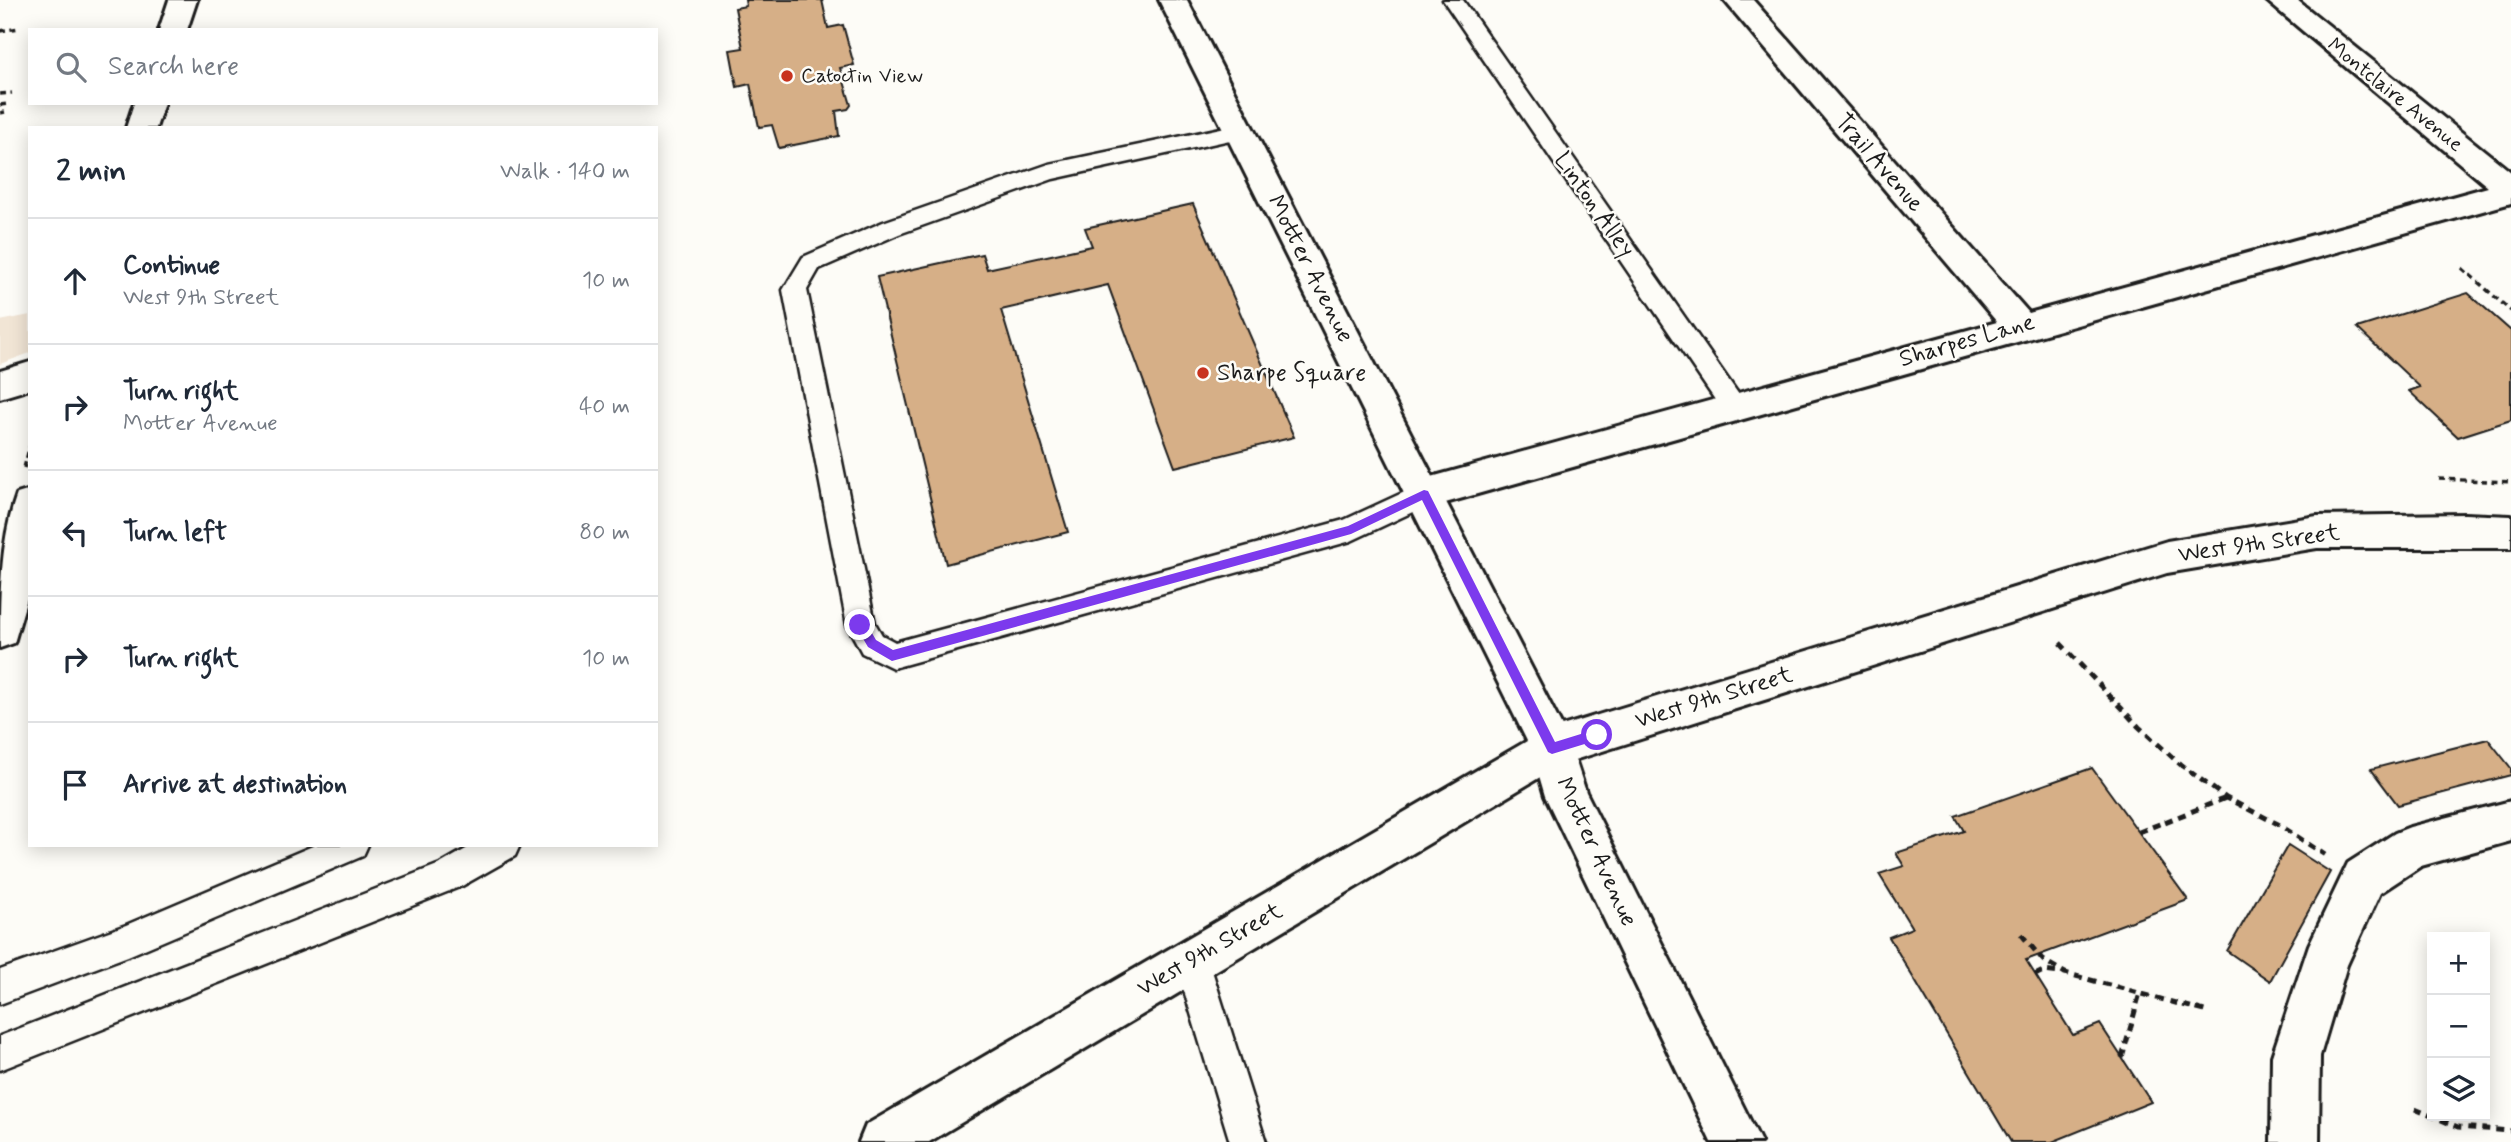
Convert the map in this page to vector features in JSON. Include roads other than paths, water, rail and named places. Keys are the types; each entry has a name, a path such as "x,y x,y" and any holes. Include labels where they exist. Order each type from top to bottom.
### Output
{"street":[{"path":"174,28 183,0"},
{"name":"Motter Avenue","path":"1173,0 1552,748 1566,796 1737,1142"},
{"name":"Trail Avenue","path":"1738,0 2020,326"},
{"name":"Montclaire Avenue","path":"2280,0 2511,190"},
{"path":"142,126 148,105"},
{"name":"Sharpes Lane","path":"1424,494 2511,190"},
{"path":"0,385 28,375"},
{"path":"0,631 28,513"},
{"name":"West 9th Street","path":"883,1142 1552,748 2167,557 2316,532 2511,532"},
{"path":"2295,1142 2296,1056 2325,961 2364,877 2410,848 2511,821"}],"lane":[{"name":"Linton Alley","path":"1454,0 1735,409"},
{"path":"1240,131 1049,172 891,228 811,263 795,290 860,625 872,644 892,655 1351,530 1424,494"},
{"path":"0,987 128,940 347,847"},
{"path":"0,1053 451,875 500,847"},
{"path":"1192,961 1248,1142"}],"place":[{"name":"Catoctin View","path":"787,76"},
{"name":"Sharpe Square","path":"1203,373"}]}
